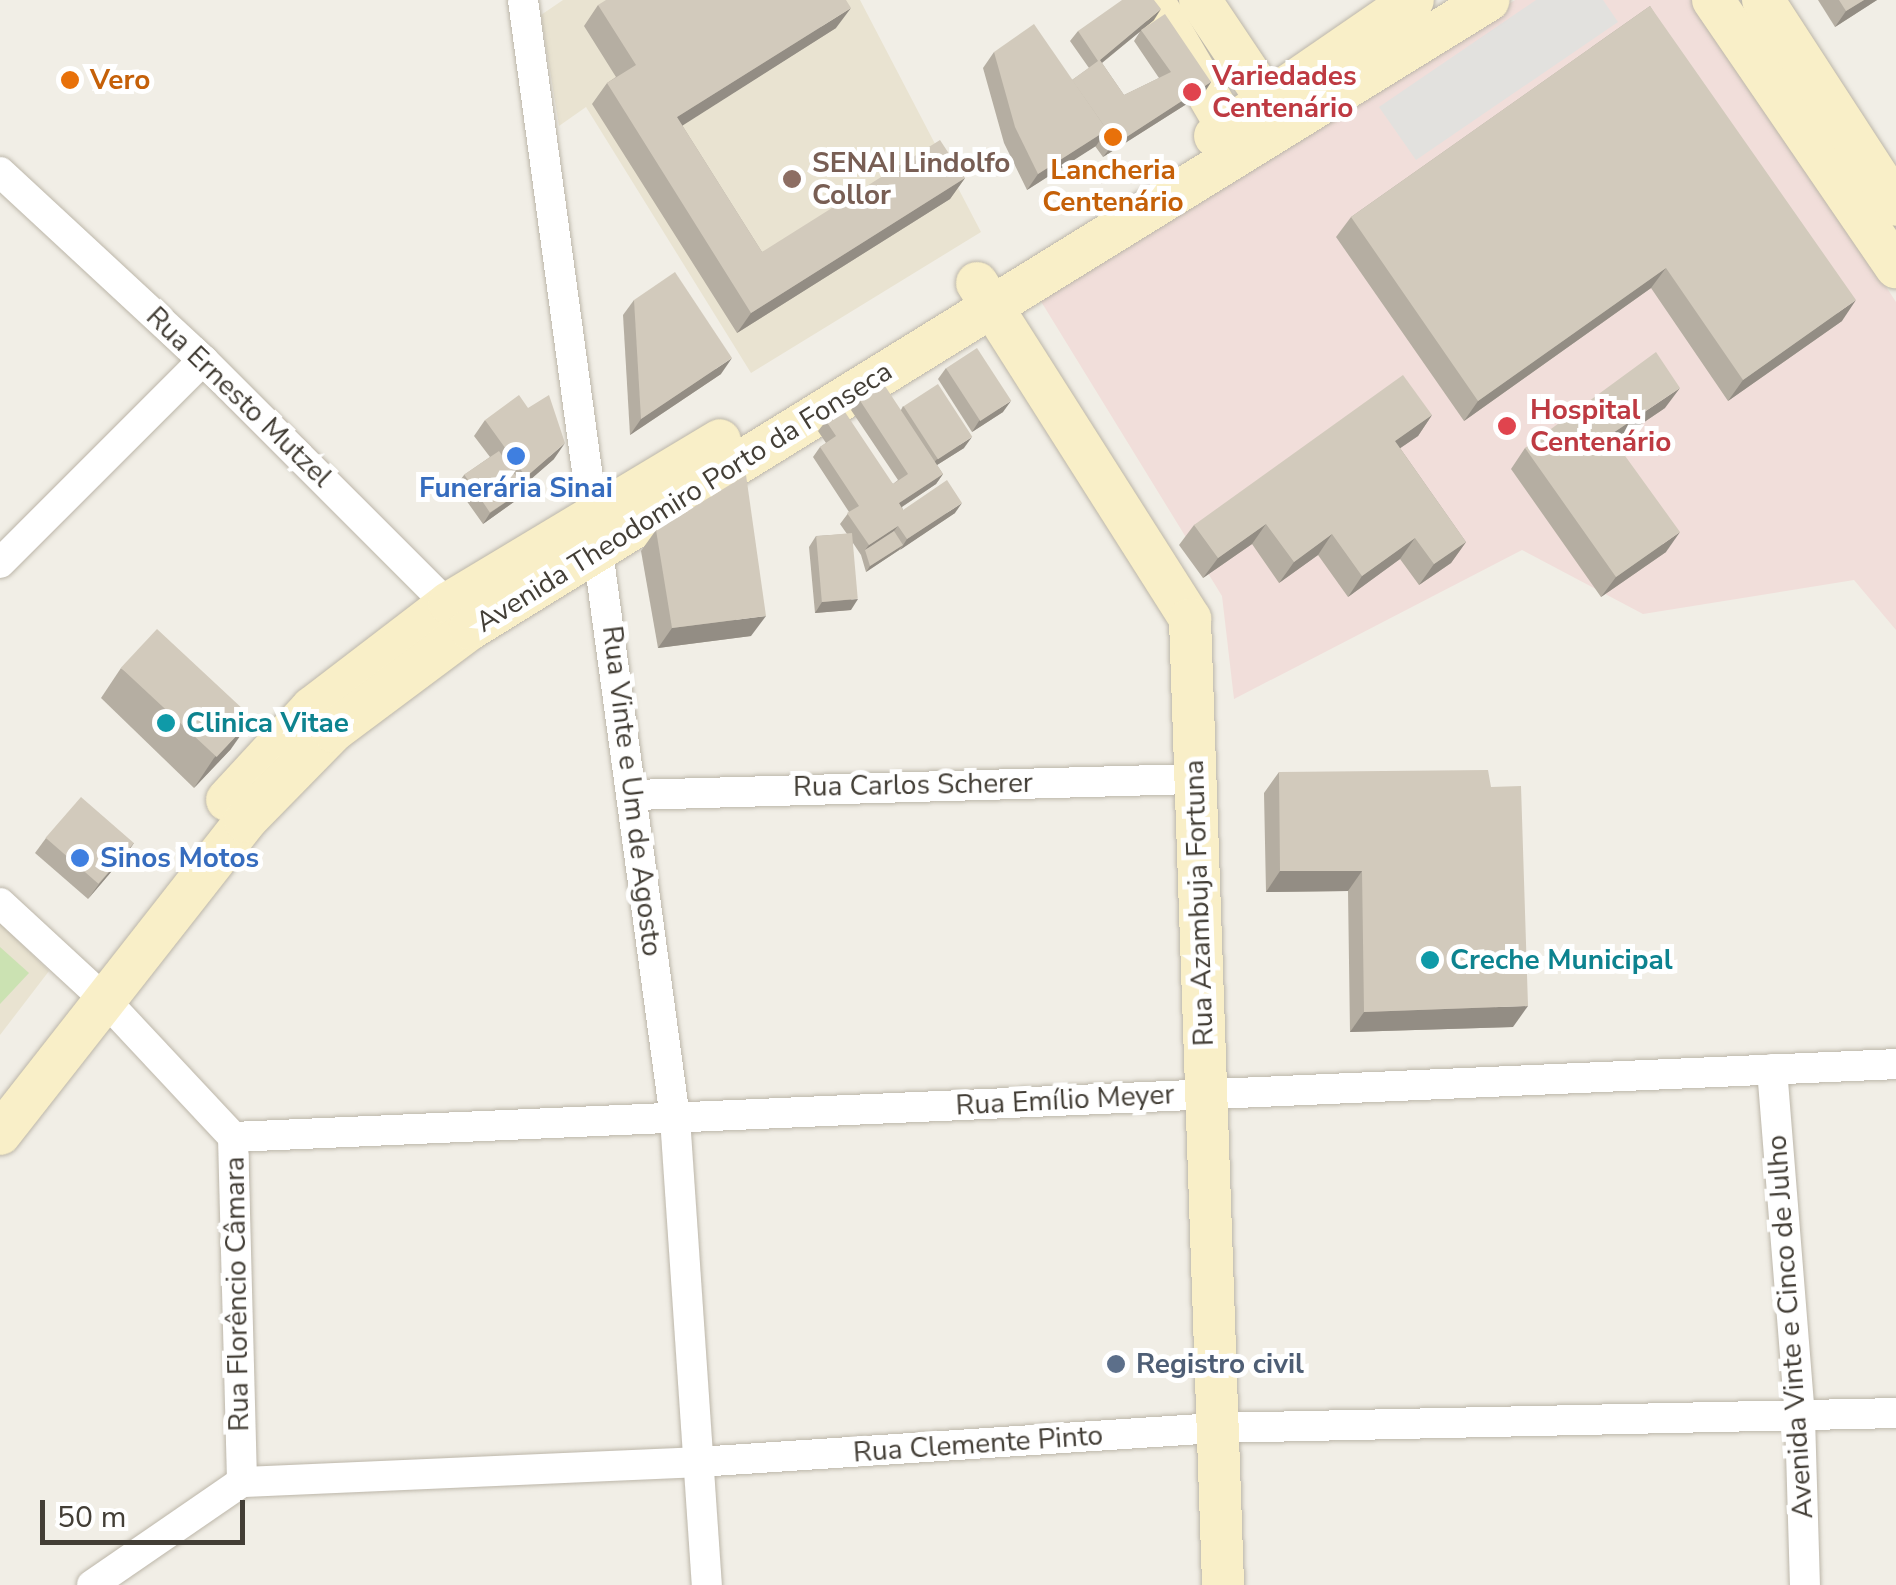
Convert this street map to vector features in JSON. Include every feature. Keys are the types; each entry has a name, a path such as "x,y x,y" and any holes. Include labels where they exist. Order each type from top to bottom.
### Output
{"main road":[{"path":"1153,0 1235,140"},
{"path":"1200,0 1276,113"},
{"name":"Avenida Theodomiro Porto da Fonseca","path":"1276,113 1413,0"},
{"path":"1713,0 1896,267"},
{"path":"1763,0 1896,206"},
{"name":"Avenida Theodomiro Porto da Fonseca","path":"0,1086 93,990 312,708 1276,113 1469,5"},
{"name":"Rua Azambuja Fortuna","path":"984,295 1190,619 1223,1585"},
{"name":"Avenida Theodomiro Porto da Fonseca","path":"0,1134 93,990"}],"street":[{"name":"Rua Vinte e Um de Agosto","path":"524,0 675,1118 707,1585"},
{"name":"Rua Ernesto Mutzel","path":"0,172 203,360 460,616"},
{"path":"0,562 203,360"},
{"name":"Rua Carlos Scherer","path":"633,795 1194,779"},
{"name":"Rua Florêncio Câmara","path":"0,903 93,990 234,1138 242,1482"},
{"name":"Rua Emílio Meyer","path":"234,1138 1896,1064"},
{"name":"Avenida Vinte e Cinco de Julho","path":"1772,1069 1800,1418 1804,1585"},
{"name":"Rua Clemente Pinto","path":"242,1482 698,1462 1216,1428 1896,1413"},
{"path":"92,1585 242,1482"}],"shaded area":[{"name":"SENAI Lindolfo Collor","path":"563,0 860,0 981,232 751,373 586,107 559,126 541,15"},
{"name":"Hospital Centenário","path":"1515,0 1701,0 1896,302 1896,630 1854,580 1643,614 1522,550 1234,699 1222,596 1034,290"},
{"path":"1536,0 1603,0 1618,22 1416,160 1379,107"},
{"path":"0,923 49,971 0,1035"}],"green space":[{"path":"0,947 29,973 0,1004"}],"building":[{"path":"606,0 846,0 851,8 677,117 762,252 940,140 965,178 751,313 607,83 636,65 598,5"},
{"path":"1122,0 1154,0 1161,9 1100,60 1124,95 1171,72 1141,30 1165,14 1211,82 1111,147 1103,135 1107,130 1072,80 1098,61 1078,31"},
{"path":"1839,0 1864,0 1846,11"},
{"path":"1650,6 1856,300 1743,380 1666,268 1478,401 1351,217"},
{"path":"1034,24 1107,130 1038,174 1015,127 994,52"},
{"path":"675,272 732,358 641,419 634,300"},
{"path":"977,348 1011,401 980,421 946,368"},
{"path":"1656,352 1680,388 1610,435 1680,532 1616,577 1525,448"},
{"path":"1403,375 1432,415 1395,441 1466,542 1434,564 1415,538 1362,576 1332,534 1294,562 1266,524 1218,558 1194,525"},
{"path":"883,383 943,474 899,503 903,510 947,480 962,503 907,539 898,526 869,545 847,513 859,506 820,447 836,436 826,421 843,409 893,484 908,474 859,399"},
{"path":"938,384 972,437 938,459 904,406"},
{"path":"519,395 528,408 549,395 565,443 526,477 485,420"},
{"path":"499,451 525,489 490,513 464,474"},
{"path":"746,475 766,616 672,628 656,530"},
{"path":"894,531 903,545 870,566 865,550"},
{"path":"852,533 858,599 822,602 816,536"},
{"path":"157,629 253,718 217,757 121,668"},
{"name":"Creche Municipal","path":"1488,770 1491,787 1521,786 1528,1006 1364,1012 1362,871 1280,871 1279,772"},
{"path":"81,797 134,843 98,884 46,838"}],"place":[{"name":"Vero","path":"70,80"},
{"name":"Variedades Centenário","path":"1192,92"},
{"name":"Lancheria Centenário","path":"1113,137"},
{"name":"SENAI Lindolfo Collor","path":"792,179"},
{"name":"Hospital Centenário","path":"1507,426"},
{"name":"Funerária Sinai","path":"516,456"},
{"name":"Clinica Vitae","path":"166,723"},
{"name":"Sinos Motos","path":"80,858"},
{"name":"Creche Municipal","path":"1430,960"},
{"name":"Registro civil","path":"1116,1364"}]}
